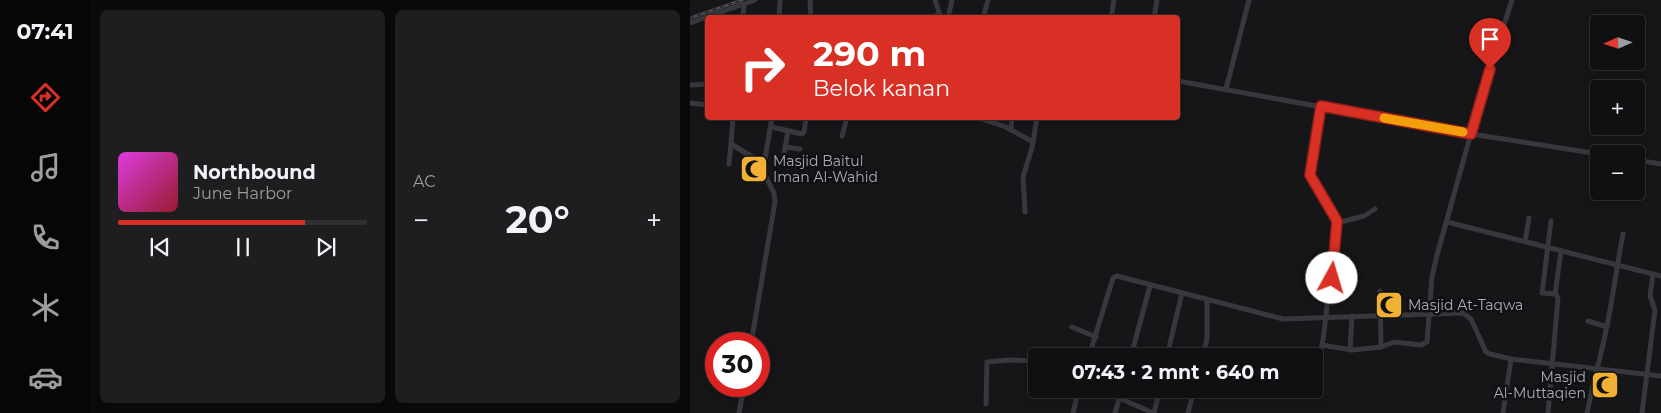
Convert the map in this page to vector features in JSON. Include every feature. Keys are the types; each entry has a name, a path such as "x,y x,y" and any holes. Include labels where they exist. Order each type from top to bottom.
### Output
{"street":[{"path":"718,15 755,0"},
{"path":"779,15 780,0"},
{"path":"810,0 811,15"},
{"path":"935,0 942,15"},
{"path":"949,15 952,0"},
{"path":"984,15 988,0"},
{"path":"1112,15 1114,0"},
{"path":"1154,15 1157,0"},
{"path":"1322,345 1350,350 1381,347 1394,342 1425,344 1434,266 1471,134 1512,0"},
{"path":"1226,90 1246,1"},
{"path":"743,15 744,4"},
{"path":"690,23 705,19"},
{"path":"1180,81 1471,134 1590,153"},
{"path":"690,85 705,84"},
{"path":"690,103 705,105"},
{"path":"1321,106 1310,175 1311,180 1336,218 1337,223 1321,348"},
{"path":"729,164 734,120"},
{"path":"753,332 775,202 774,193 765,175 764,164 772,123 788,131 804,133 806,120"},
{"path":"842,136 846,120"},
{"path":"985,120 1010,129 1033,142"},
{"path":"1010,129 1012,120"},
{"path":"1025,212 1023,177 1033,142 1037,120"},
{"path":"784,154 788,131"},
{"path":"731,144 764,164"},
{"path":"785,147 800,149"},
{"path":"1645,161 1661,164"},
{"path":"1337,223 1364,216 1375,209"},
{"path":"1525,242 1529,218"},
{"path":"1551,221 1542,294 1555,294"},
{"path":"1447,222 1661,276"},
{"path":"1587,413 1595,369 1600,362 1623,234"},
{"path":"1548,413 1558,305 1558,296 1555,294 1561,252"},
{"path":"1642,413 1656,310 1651,302 1653,274"},
{"path":"1092,348 1115,277 1283,319 1463,313 1469,316 1488,353 1511,359 1661,376"},
{"path":"1133,348 1150,286"},
{"path":"1380,291 1381,347"},
{"path":"1169,348 1182,293"},
{"path":"1205,348 1207,339 1207,299"},
{"path":"1350,350 1352,316"},
{"path":"1588,321 1607,327"},
{"path":"1072,327 1096,337"},
{"path":"1503,413 1511,359"},
{"path":"986,404 987,362 1028,361"},
{"path":"739,413 742,397"},
{"path":"1073,413 1078,398"},
{"path":"1115,413 1119,398 1154,413 1158,398"},
{"path":"1188,413 1192,398"}],"railway":[{"path":"690,18 742,0"}],"slow traffic":[{"path":"1384,118 1463,132"}],"place":[{"name":"Masjid Baitul Iman Al-Wahid","path":"754,169"},
{"name":"Masjid At-Taqwa","path":"1389,305"},
{"name":"Masjid Al-Muttaqien","path":"1605,385"}],"route":[{"path":"1332,278 1337,221 1311,180 1310,175 1321,106 1471,134 1490,69"}]}
